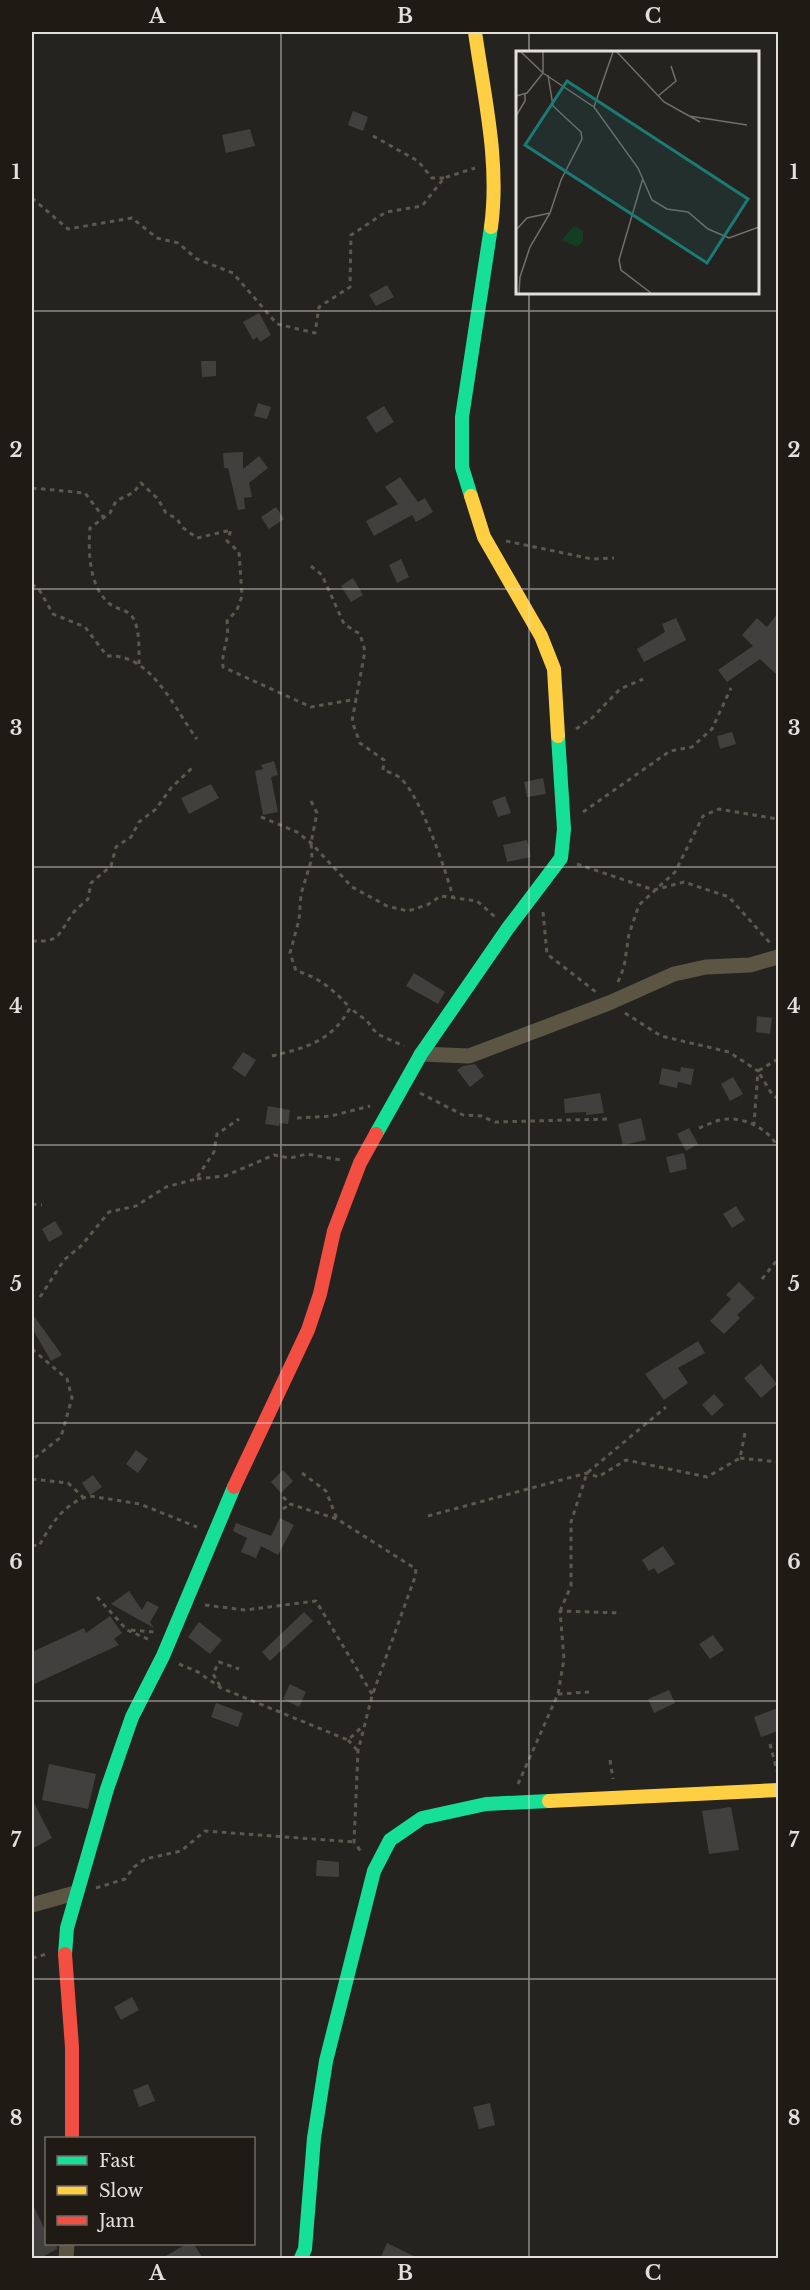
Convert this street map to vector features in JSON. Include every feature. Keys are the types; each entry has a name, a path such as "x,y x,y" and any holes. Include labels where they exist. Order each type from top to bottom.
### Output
{"street":[{"path":"72,2137 72,2047 64,1950 75,1893 132,1717 186,1602 249,1451 292,1367 316,1311 334,1231 360,1163 421,1054 508,928 561,858 564,829 554,669 549,651 484,537 462,468 461,449 465,398 496,193 494,163 475,32"},
{"path":"421,1054 469,1056 609,1003 688,970 750,965 776,952"},
{"path":"302,2259 305,2249 314,2138 326,2061 374,1871 390,1840 411,1823 435,1813 510,1802 778,1790"},
{"path":"32,1905 75,1893"}],"path":[{"path":"373,136 418,161 432,178 444,178 494,163"},
{"path":"32,198 68,229 132,218 157,238 178,243 197,259 232,273 277,324 315,333 319,307 350,287 351,235 386,212 422,206 444,178"},
{"path":"138,664 140,644 133,617 122,608 110,604 93,575 89,549 90,528 104,518 116,501 134,492 141,483 158,499 166,513 177,519 182,527 197,538 231,530 227,541 238,552 242,596 237,610 227,621 228,645 222,656 223,667 311,706 357,699"},
{"path":"32,488 85,493 104,518"},
{"path":"484,537 592,559 614,558"},
{"path":"311,566 326,582 344,624 360,634 365,651 352,721 360,743 384,760 383,770 400,778 416,801 446,872 453,897"},
{"path":"32,584 40,591 53,614 85,627 107,656 119,655 138,664 154,676 197,739"},
{"path":"560,741 592,718 620,689 643,679"},
{"path":"564,829 593,802 670,751 692,747 712,729 731,688"},
{"path":"32,940 48,942 63,933 72,914 88,899 91,883 111,866 116,847 131,837 139,822 156,809 171,788 194,766"},
{"path":"311,801 317,813 311,843 312,858 301,894 298,920 290,953 296,971 308,973 321,983 367,1021 377,1034 421,1054"},
{"path":"609,1003 624,967 629,934 639,905 675,872 703,816 719,809 778,819"},
{"path":"261,817 297,832 311,843 352,887 387,906 408,911 428,905 441,896 477,901 508,928"},
{"path":"561,858 654,890 684,882 729,897 776,952"},
{"path":"541,887 547,954 609,1003 661,1036 729,1052 758,1071 773,1096 778,1098"},
{"path":"272,1056 311,1046 342,1022 350,1008"},
{"path":"758,1071 778,1059"},
{"path":"754,1124 758,1071"},
{"path":"398,1096 423,1093 463,1115 481,1116 495,1122 608,1119"},
{"path":"297,1118 331,1116 376,1106 388,1112"},
{"path":"196,1179 214,1152 217,1134 239,1119"},
{"path":"699,1128 726,1119 754,1124 774,1139 778,1148"},
{"path":"39,1297 64,1260 81,1246 109,1212 136,1206 166,1187 196,1179 225,1176 274,1155 290,1158 307,1155 360,1163"},
{"path":"32,1204 42,1205"},
{"path":"762,1279 778,1259"},
{"path":"32,1349 67,1379 72,1398 61,1437 32,1460"},
{"path":"428,1516 587,1473 666,1407"},
{"path":"740,1458 745,1433"},
{"path":"587,1473 598,1477 626,1460 707,1477 740,1458 778,1462"},
{"path":"302,1473 326,1491 337,1519"},
{"path":"510,1802 558,1694 564,1659 560,1611 571,1586 571,1522 587,1473"},
{"path":"32,1479 68,1483 83,1497"},
{"path":"32,1545 39,1546 53,1519 83,1497 90,1496 140,1504 213,1533"},
{"path":"283,1497 290,1504 337,1519 416,1569 372,1696 358,1751 354,1842 374,1871"},
{"path":"283,1509 290,1504"},
{"path":"97,1597 127,1630 166,1647 221,1688 348,1740 358,1751"},
{"path":"186,1602 245,1610 316,1601 372,1696"},
{"path":"560,1611 621,1613"},
{"path":"127,1630 161,1632 166,1647"},
{"path":"221,1688 213,1674 219,1662 239,1669"},
{"path":"558,1694 589,1692"},
{"path":"348,1740 365,1725"},
{"path":"770,1744 778,1776"},
{"path":"75,1893 118,1882 130,1874 140,1862 181,1851 205,1831 354,1842"}],"building":[{"path":"353,111 368,117 363,131 348,125"},
{"path":"250,129 255,146 226,153 222,135"},
{"path":"387,285 394,297 376,306 369,295"},
{"path":"259,313 271,335 260,342 257,337 253,340 243,322"},
{"path":"201,361 216,361 216,376 202,377"},
{"path":"258,403 271,407 267,419 254,416"},
{"path":"384,406 394,422 376,433 366,417"},
{"path":"243,452 243,469 259,456 268,468 249,483 252,497 244,498 245,509 238,510 228,468 224,468 223,453"},
{"path":"400,477 418,502 425,498 433,512 416,522 412,515 374,536 366,521 398,504 385,487"},
{"path":"276,507 284,519 269,529 261,517"},
{"path":"401,559 409,577 397,583 389,565"},
{"path":"353,578 363,595 351,602 341,586"},
{"path":"778,613 778,676 760,659 727,682 718,670 753,646 742,635 757,618 767,627"},
{"path":"676,618 686,640 644,662 637,649 665,632 662,624"},
{"path":"732,732 736,744 720,749 717,736"},
{"path":"274,761 278,775 271,777 278,812 263,815 255,771 263,769 261,765"},
{"path":"543,778 546,794 527,797 524,782"},
{"path":"211,784 219,798 189,814 181,798"},
{"path":"505,796 511,813 498,817 492,801"},
{"path":"527,840 531,857 507,862 503,845"},
{"path":"414,973 445,992 438,1004 406,986"},
{"path":"757,1016 772,1018 770,1034 756,1032"},
{"path":"243,1052 256,1060 245,1077 232,1068"},
{"path":"475,1064 484,1076 470,1087 457,1070 463,1066"},
{"path":"681,1067 694,1069 691,1085 678,1082 677,1088 659,1084 662,1068 680,1072"},
{"path":"733,1077 743,1094 730,1101 721,1084"},
{"path":"600,1093 604,1113 586,1115 586,1112 565,1113 564,1099"},
{"path":"268,1106 290,1110 288,1124 280,1123 279,1126 265,1124"},
{"path":"641,1118 646,1140 623,1145 618,1124"},
{"path":"689,1128 698,1144 686,1151 677,1134"},
{"path":"684,1153 687,1169 670,1173 666,1157"},
{"path":"736,1206 745,1220 732,1228 723,1214"},
{"path":"55,1221 63,1234 49,1242 42,1229"},
{"path":"739,1282 755,1298 737,1315 740,1318 724,1334 710,1321 731,1299 726,1295"},
{"path":"34,1316 62,1355 51,1361 32,1328 32,1317"},
{"path":"698,1341 705,1353 678,1368 688,1383 664,1400 645,1374"},
{"path":"761,1364 777,1384 761,1398 744,1378"},
{"path":"714,1394 724,1405 712,1416 702,1405"},
{"path":"136,1450 148,1459 138,1473 126,1464"},
{"path":"283,1470 293,1481 281,1493 271,1482"},
{"path":"93,1475 102,1487 90,1495 82,1483"},
{"path":"280,1518 294,1525 278,1555 261,1546 256,1558 241,1552 247,1538 233,1531 236,1523 271,1536"},
{"path":"663,1546 675,1564 658,1574 654,1568 649,1571 642,1560"},
{"path":"129,1591 142,1610 147,1601 159,1607 150,1622 154,1628 111,1604"},
{"path":"304,1612 313,1621 270,1661 262,1652"},
{"path":"110,1616 122,1633 114,1639 119,1645 32,1685 32,1652 84,1628 86,1633"},
{"path":"199,1622 222,1640 210,1654 188,1637"},
{"path":"713,1635 724,1650 710,1659 699,1644"},
{"path":"290,1684 306,1692 299,1707 283,1699"},
{"path":"669,1690 675,1703 654,1713 648,1699"},
{"path":"216,1703 243,1713 238,1727 211,1717"},
{"path":"778,1708 778,1731 761,1737 754,1717"},
{"path":"49,1764 96,1774 88,1809 42,1800"},
{"path":"32,1799 52,1838 32,1849"},
{"path":"731,1807 739,1850 709,1854 702,1811"},
{"path":"317,1860 339,1862 339,1877 316,1876"},
{"path":"132,1997 139,2010 121,2020 114,2007"},
{"path":"148,2084 155,2101 139,2107 133,2090"},
{"path":"490,2103 495,2125 479,2129 473,2107"},
{"path":"32,2203 45,2230 45,2245 57,2245 57,2249 39,2259 32,2259"},
{"path":"387,2243 420,2259 380,2259"},
{"path":"184,2245 195,2245 203,2259 161,2259"}],"traffic: fast":[{"path":"471,496 462,467 462,417 491,227"},
{"path":"376,1134 421,1054 508,928 561,858 564,829 558,736"},
{"path":"65,1954 67,1928 107,1789 132,1717 163,1656 234,1487"},
{"path":"301,2258 305,2249 314,2138 326,2061 374,1871 390,1840 422,1818 486,1804 549,1801"}],"traffic: slow":[{"path":"475,32 494,178 491,227"},
{"path":"471,496 484,537 541,636 554,669 558,736"},
{"path":"549,1801 778,1790"}],"traffic: jam":[{"path":"234,1487 308,1330 320,1294 334,1231 360,1163 376,1134"},
{"path":"65,1954 72,2047 72,2137"}]}
